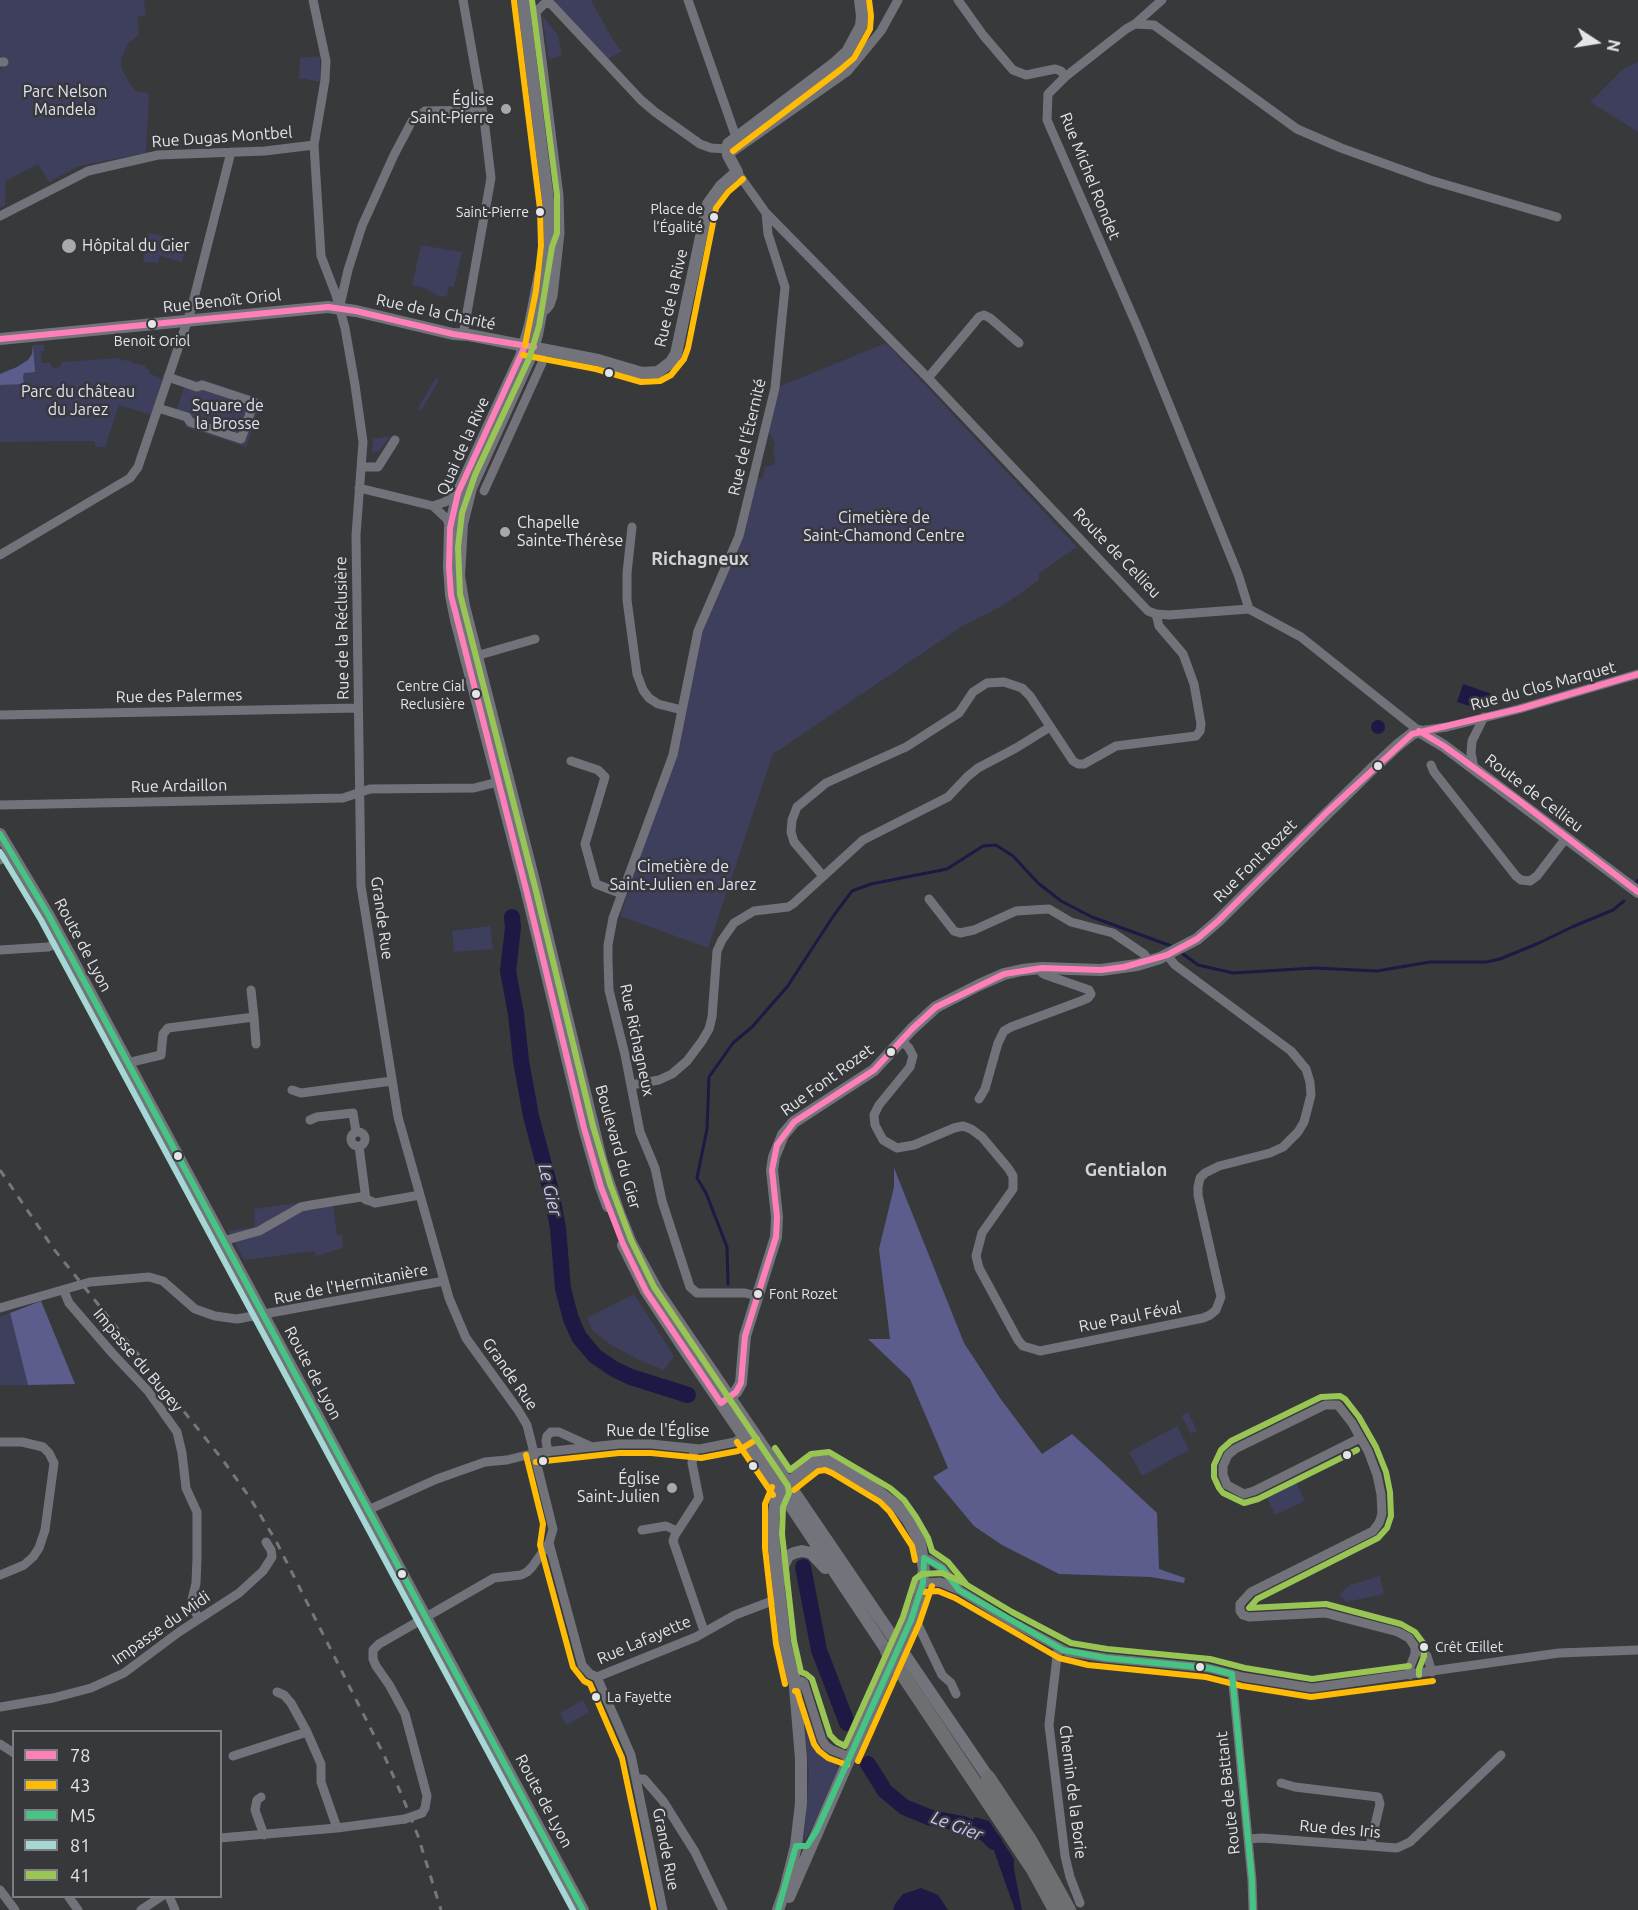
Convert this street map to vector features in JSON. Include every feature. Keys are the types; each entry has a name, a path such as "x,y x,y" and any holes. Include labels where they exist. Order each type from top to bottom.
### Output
{"highway":[{"path":"887,1651 1032,1868 1055,1910"},
{"path":"988,1777 1074,1906"}],"main road":[{"name":"Quai de la Rive","path":"503,780 460,584 459,559 462,524 476,476 533,347 543,310 550,246 548,196 523,0"},
{"path":"737,172 730,146 847,52 861,26 860,0"},
{"name":"Rue de la Rive","path":"533,347 609,363 642,373 658,372 671,362 679,345 708,204 721,186 737,172"},
{"name":"Quai de la Rive","path":"503,780 451,595 450,528 458,493 533,347 538,283 543,245 548,232"},
{"name":"Rue Benoît Oriol","path":"0,339 324,307 340,308"},
{"name":"Rue de la Charité","path":"340,308 463,335 533,347"},
{"name":"Route de Cellieu","path":"1419,731 1474,768 1638,892"},
{"name":"Rue Font Rozet","path":"725,1400 736,1392 741,1383 745,1336 776,1237 777,1217 772,1170 776,1151 783,1135 794,1122 874,1070 936,1007 1004,974 1042,968 1101,970 1124,967 1149,961 1197,939 1371,770 1398,745 1419,731"},
{"name":"Boulevard du Gier","path":"503,780 584,1128 600,1187 623,1244 645,1287 784,1486"},
{"name":"Route de Lyon","path":"0,834 5,856 62,941 583,1910"},
{"path":"780,1909 809,1854 817,1830 910,1622 923,1583 924,1558 920,1542 897,1506 885,1495 836,1464 827,1461 815,1462 784,1486 776,1498 773,1519 774,1546 785,1643 794,1682"},
{"path":"784,1486 878,1638"},
{"path":"784,1486 988,1777"},
{"path":"780,1909 796,1846 802,1771 790,1622 783,1566 788,1556 802,1551 816,1556 887,1651"},
{"path":"780,1598 790,1622"},
{"path":"796,1846 807,1846 817,1830"}],"street":[{"path":"313,0 326,61 314,145 321,256 340,308"},
{"path":"463,0 491,178 463,335"},
{"path":"523,0 536,12 557,179 560,233 553,296 550,305 543,310"},
{"path":"688,0 730,146"},
{"path":"536,12 545,3 551,4 641,100 700,144 711,148 730,146 849,71 881,31 898,0"},
{"path":"958,0 983,35 1013,70 1026,75 1054,69 1061,71 1065,76"},
{"name":"Rue Michel Rondet","path":"1162,0 1135,24 1065,76 1048,94 1047,120 1140,333 1238,574 1249,609"},
{"path":"1135,24 1154,25 1297,129 1341,148 1430,180 1557,217"},
{"path":"340,308 348,270 362,226 412,121 425,111 482,110"},
{"name":"Rue Dugas Montbel","path":"0,216 88,171 146,157 265,151 314,145"},
{"path":"0,555 130,478 144,456 187,321 231,152"},
{"name":"Route de Cellieu","path":"737,172 766,213 928,378 1148,611 1169,615 1249,609 1301,637 1419,731"},
{"name":"Rue de l'Éternité","path":"728,560 741,530 776,388 785,287 768,234 766,213"},
{"name":"Rue de la Réclusière","path":"340,308 361,424 362,467 356,535 360,844"},
{"path":"928,378 979,317 984,315 1019,343"},
{"path":"484,491 542,363 533,347"},
{"path":"158,408 187,417 190,422 241,439 254,402 202,385 197,387 168,377"},
{"path":"362,467 378,467 396,440"},
{"path":"359,488 433,506 447,519 450,528"},
{"path":"433,506 445,502 458,493"},
{"path":"633,527 627,573 627,600 637,674 649,698 664,706 682,710"},
{"name":"Rue Richagneux","path":"728,560 698,630 673,755 613,918 609,939 609,990 642,1141 655,1168 662,1201 690,1287 697,1293 733,1292 757,1296"},
{"path":"823,876 794,842 791,832 792,820 798,807 826,783 906,747 959,713 973,692 987,683 1004,682 1023,688 1073,761 1078,764 1084,764 1116,746 1193,738 1200,731 1201,724 1187,662 1177,646 1159,626 1156,614"},
{"path":"476,656 535,639"},
{"name":"Rue du Clos Marquet","path":"1419,731 1447,727 1638,674"},
{"name":"Rue des Palermes","path":"0,715 358,708"},
{"path":"1474,768 1471,753 1472,741 1484,717"},
{"path":"631,1085 659,1080 672,1074 687,1061 702,1041 709,1029 712,1017 717,951 734,923 754,911 788,907 862,840 948,797 978,768 1050,727"},
{"path":"572,761 598,770 605,777 585,844 596,884 622,894"},
{"path":"1431,765 1434,772 1521,880 1530,881 1537,876 1566,838"},
{"name":"Rue Ardaillon","path":"0,805 344,798 370,789 474,788 503,780"},
{"name":"Grande Rue","path":"360,844 361,886 398,1117 444,1281 459,1323 527,1425 552,1523 552,1536 549,1543 582,1665 590,1674 597,1677 626,1740 663,1910"},
{"path":"929,900 954,931 960,933 974,930 1020,910 1049,909 1071,922 1113,933 1144,954 1149,961"},
{"path":"0,950 48,947 62,941"},
{"name":"Rue Paul Féval","path":"902,1041 913,1056 910,1066 879,1105 874,1114 874,1125 878,1133 890,1145 897,1148 905,1148 963,1126 982,1137 1008,1168 1013,1176 1013,1189 982,1233 976,1256 979,1268 1023,1346 1040,1351 1203,1318 1210,1315 1220,1304 1221,1289 1198,1194 1197,1186 1200,1178 1219,1166 1270,1153 1283,1147 1298,1132 1304,1122 1311,1095 1308,1076 1299,1059 1175,964 1169,953"},
{"path":"979,1099 985,1089 998,1043 1004,1031 1081,1002 1091,994 1089,990 1080,986 1042,973 1042,968"},
{"path":"251,990 256,1044"},
{"path":"127,1064 161,1055 163,1034 168,1028 254,1017"},
{"path":"292,1090 301,1093 392,1081"},
{"path":"310,1120 317,1117 353,1113 356,1131 351,1136 351,1141 359,1146 366,1200"},
{"path":"222,1241 259,1231 301,1207 361,1197 375,1203 420,1195"},
{"name":"Rue de l'Hermitanière","path":"0,1308 90,1282 149,1277 163,1281 190,1306 215,1316 237,1319 444,1281"},
{"name":"Impasse du Bugey","path":"64,1291 69,1304 137,1378 177,1432 186,1488 197,1514 196,1575 191,1604 199,1619"},
{"path":"1360,1438 1294,1472 1244,1494 1227,1485 1223,1475 1223,1466 1228,1455 1325,1405 1338,1405 1343,1409 1368,1451 1380,1486 1382,1514 1373,1531 1251,1592 1240,1604 1240,1611 1249,1617 1325,1613 1404,1634 1412,1642 1415,1652 1410,1675"},
{"path":"548,1452 547,1436 551,1432 559,1432 591,1447"},
{"name":"Rue de l'Église","path":"368,1510 473,1465 535,1453 623,1444 651,1444 694,1450 720,1446 748,1434"},
{"path":"0,1442 22,1442 43,1447 50,1453 54,1463 45,1530 39,1548 24,1565 0,1575"},
{"path":"642,1530 666,1526 677,1532 699,1498 692,1463 694,1450"},
{"name":"Rue Lafayette","path":"677,1532 673,1541 674,1548 704,1631"},
{"name":"Impasse du Midi","path":"0,1707 53,1698 91,1688 114,1678 239,1593 267,1567 272,1557 266,1542"},
{"path":"222,1838 405,1820 422,1813 427,1796 405,1714 373,1659 373,1650 379,1644 489,1581 500,1576 521,1575 526,1572 549,1543"},
{"path":"924,1558 942,1568 959,1590"},
{"path":"923,1583 940,1582 959,1590 1068,1652 1190,1665 1312,1688 1559,1653 1638,1650"},
{"name":"Rue Lafayette","path":"597,1677 696,1636 735,1615 780,1598"},
{"path":"910,1622 918,1625 942,1675 951,1683 956,1694"},
{"name":"Chemin de la Borie","path":"1058,1648 1048,1725 1074,1906"},
{"path":"1415,1652 1422,1652 1427,1656 1432,1672"},
{"name":"Route de Battant","path":"1232,1674 1253,1910"},
{"path":"794,1682 804,1683 826,1746 850,1757"},
{"path":"277,1692 284,1695 291,1703 307,1732 321,1764 321,1782 337,1828"},
{"path":"233,1756 307,1732"},
{"name":"Rue des Iris","path":"1248,1839 1262,1838 1397,1848 1410,1842 1501,1755"},
{"path":"636,1779 644,1779 663,1801 695,1852 723,1910"},
{"path":"1281,1783 1295,1787 1378,1797 1380,1804 1370,1846"},
{"path":"261,1797 257,1800 255,1809 264,1835"},
{"path":"0,1890 15,1910"},
{"path":"141,1910 159,1898"}],"green space":[{"name":"Parc Nelson Mandela","path":"0,0 144,0 146,15 138,17 139,34 127,45 121,60 122,69 130,84 136,91 149,93 146,153 79,166 49,182 38,164 6,181 5,205 0,208 0,70 2,66"},
{"path":"546,0 591,0 613,40 622,51 608,59"},
{"path":"542,15 558,35 562,55 549,60"},
{"path":"320,56 321,82 299,78 300,58"},
{"path":"1638,62 1638,132 1590,102 1622,70"},
{"path":"148,233 188,241 182,262 160,256 158,263 143,262"},
{"path":"421,245 462,252 454,287 449,286 447,296 440,297 425,288 412,285"},
{"name":"Cimetière de Saint-Chamond Centre","path":"886,343 1077,547 1039,573 1039,580 1004,605 964,625 773,754 708,948 620,916 677,751 694,653 743,536 756,478 762,479 765,467 775,464 773,451 775,443 768,431 780,386"},
{"name":"Parc du château du Jarez","path":"33,345 44,345 45,351 41,351 42,363 50,363 53,368 59,367 62,362 120,358 146,366 149,373 162,379 151,415 119,405 105,447 96,447 94,441 0,442 0,374 28,360 32,354"},
{"name":"Square de la Brosse","path":"187,378 199,382 201,379 262,399 246,447 185,427 186,423 174,418"},
{"path":"436,378 439,380 422,410 418,408"},
{"path":"390,436 380,450 372,453 373,439"},
{"path":"490,926 493,949 454,952 452,931"},
{"path":"332,1198 337,1235 342,1235 343,1248 316,1256 314,1251 244,1260 228,1231 255,1227 254,1209"},
{"path":"634,1294 674,1356 664,1370 611,1345 592,1330 587,1318"},
{"path":"10,1313 28,1385 0,1385 0,1316"},
{"path":"1188,1412 1197,1431 1191,1434 1181,1416"},
{"path":"1177,1426 1189,1450 1142,1476 1129,1452"},
{"path":"1296,1482 1305,1501 1275,1515 1266,1496"},
{"path":"1380,1576 1384,1594 1346,1602 1339,1594 1350,1585"},
{"path":"802,1697 819,1745 835,1760 838,1770 806,1840 804,1838 809,1775"},
{"path":"583,1700 589,1712 566,1725 560,1713"}],"shaded area":[{"path":"33,345 35,372 24,373 24,384 0,385 0,374 28,360 32,354"},
{"path":"1463,684 1495,695 1493,705 1473,707 1457,702"},
{"path":"1375,720 1381,720 1385,727 1381,734 1375,734 1371,730 1371,724"},
{"path":"894,1168 964,1343 1000,1398 1042,1454 1072,1434 1157,1513 1159,1569 1185,1578 1184,1583 1151,1577 1059,1574 1002,1545 974,1526 933,1477 948,1468 910,1379 868,1339 890,1339 879,1249 894,1187"},
{"path":"41,1301 75,1384 28,1385 10,1313"},
{"path":"975,1817 989,1821 1014,1859 1022,1910 1015,1910 992,1845 986,1837 969,1825"},
{"path":"921,1888 938,1895 948,1910 893,1910 903,1894"}],"waterway":[{"path":"728,1284 727,1247 706,1193 697,1178 707,1129 709,1077 733,1043 752,1027 787,987 852,891 871,884 947,869 983,846 996,845 1013,856 1038,883 1061,901 1092,917 1174,947"},
{"path":"1179,951 1198,965 1233,973 1314,968 1377,971 1430,962 1486,962 1500,959 1539,943 1613,910 1624,901"},
{"name":"Le Gier","path":"512,917 513,928 508,971 521,1061 531,1116 551,1191 558,1228 563,1289 571,1319 579,1337 595,1356 614,1369 631,1377 688,1395"},
{"name":"Le Gier","path":"803,1567 819,1650 847,1723"},
{"name":"Le Gier","path":"868,1764 885,1791 904,1807 931,1818 963,1824 986,1834 994,1842"}],"railway":[{"path":"0,1170 53,1248 222,1459 250,1498 276,1541 384,1755 418,1836 441,1910"}],"transit line":[{"name":"41","path":"532,0 557,195 557,233 552,247 539,326 529,359 475,475 462,513 458,547 460,594 593,1126 610,1184 631,1240 654,1287 788,1486 789,1493 783,1507 782,1534 794,1641 801,1672 812,1679 830,1735 845,1746 903,1617 915,1579 922,1574 942,1573 962,1582 1071,1643 1107,1649 1210,1659 1245,1668 1312,1679 1409,1666"},
{"name":"43","path":"733,151 854,58 870,29 869,0"},
{"name":"43","path":"514,1 540,209 541,246 536,291 525,345"},
{"name":"43","path":"523,355 596,369 641,382 660,381 671,375 684,359 688,348 716,208 728,192 743,179"},
{"name":"78","path":"0,339 328,307 356,311 453,334 534,347"},
{"name":"78","path":"525,346 458,493 450,528 451,595 584,1128 601,1187 623,1244 646,1291 721,1403"},
{"name":"78","path":"721,1403 736,1392 741,1383 745,1336 776,1237 777,1217 772,1170 777,1145 794,1122 874,1070 936,1007 1004,974 1042,968 1101,970 1124,967 1167,955 1197,939 1218,921 1328,811 1412,734 1519,709 1638,674"},
{"name":"78","path":"1419,731 1444,746 1517,799 1638,892"},
{"name":"M5","path":"0,834 49,916 583,1910"},
{"name":"81","path":"0,852 41,920 573,1910"},
{"name":"41","path":"1357,1450 1258,1499 1244,1503 1223,1493 1214,1477 1214,1465 1221,1450 1231,1441 1321,1397 1340,1396 1359,1417 1376,1447 1386,1472 1390,1492 1391,1516 1387,1528 1378,1538 1257,1599 1249,1608 1326,1604 1401,1624 1415,1632 1424,1644 1424,1656 1419,1675"},
{"name":"43","path":"536,1462 619,1453 651,1453 701,1458 738,1451 757,1439"},
{"name":"43","path":"737,1442 773,1495"},
{"name":"41","path":"775,1448 790,1470 811,1454 829,1452 890,1488 904,1500 916,1517 928,1538 932,1551 948,1562 966,1584"},
{"name":"43","path":"526,1455 543,1524 540,1545 573,1667 584,1681 590,1684 622,1758 654,1910"},
{"name":"43","path":"794,1490 818,1471 825,1470 832,1473 880,1502 890,1512 912,1546 915,1560"},
{"name":"43","path":"772,1487 765,1504 765,1548 776,1644 785,1684"},
{"name":"M5","path":"924,1558 942,1568 959,1590 1063,1650 1106,1658 1208,1668 1232,1674"},
{"name":"M5","path":"796,1846 807,1846 817,1830 911,1620 923,1583 924,1558"},
{"name":"43","path":"858,1761 919,1624 932,1586"},
{"name":"43","path":"924,1592 938,1591 955,1598 1059,1658 1088,1665 1206,1677 1242,1686 1311,1697 1433,1681"},
{"name":"M5","path":"1232,1674 1253,1910"},
{"name":"43","path":"795,1691 797,1691 814,1744 828,1758 847,1765"},
{"name":"M5","path":"778,1910 796,1846"}],"place":[{"name":"Église Saint-Pierre","path":"506,109"},
{"name":"Saint-Pierre","path":"540,212"},
{"name":"Place de l’Égalité","path":"714,217"},
{"name":"Hôpital du Gier","path":"69,246"},
{"name":"Benoit Oriol","path":"152,324"},
{"name":"Chapelle Sainte-Thérèse","path":"505,532"},
{"name":"Centre Cial Reclusière","path":"476,694"},
{"name":"Font Rozet","path":"758,1294"},
{"name":"Église Saint-Julien","path":"672,1488"},
{"name":"Crêt Œillet","path":"1424,1647"},
{"name":"La Fayette","path":"596,1697"}],"district":[{"name":"Richagneux","path":"700,559"},
{"name":"Gentialon","path":"1126,1170"}],"park label":[{"name":"Cimetière de Saint-Julien en Jarez","path":"683,876"}]}
